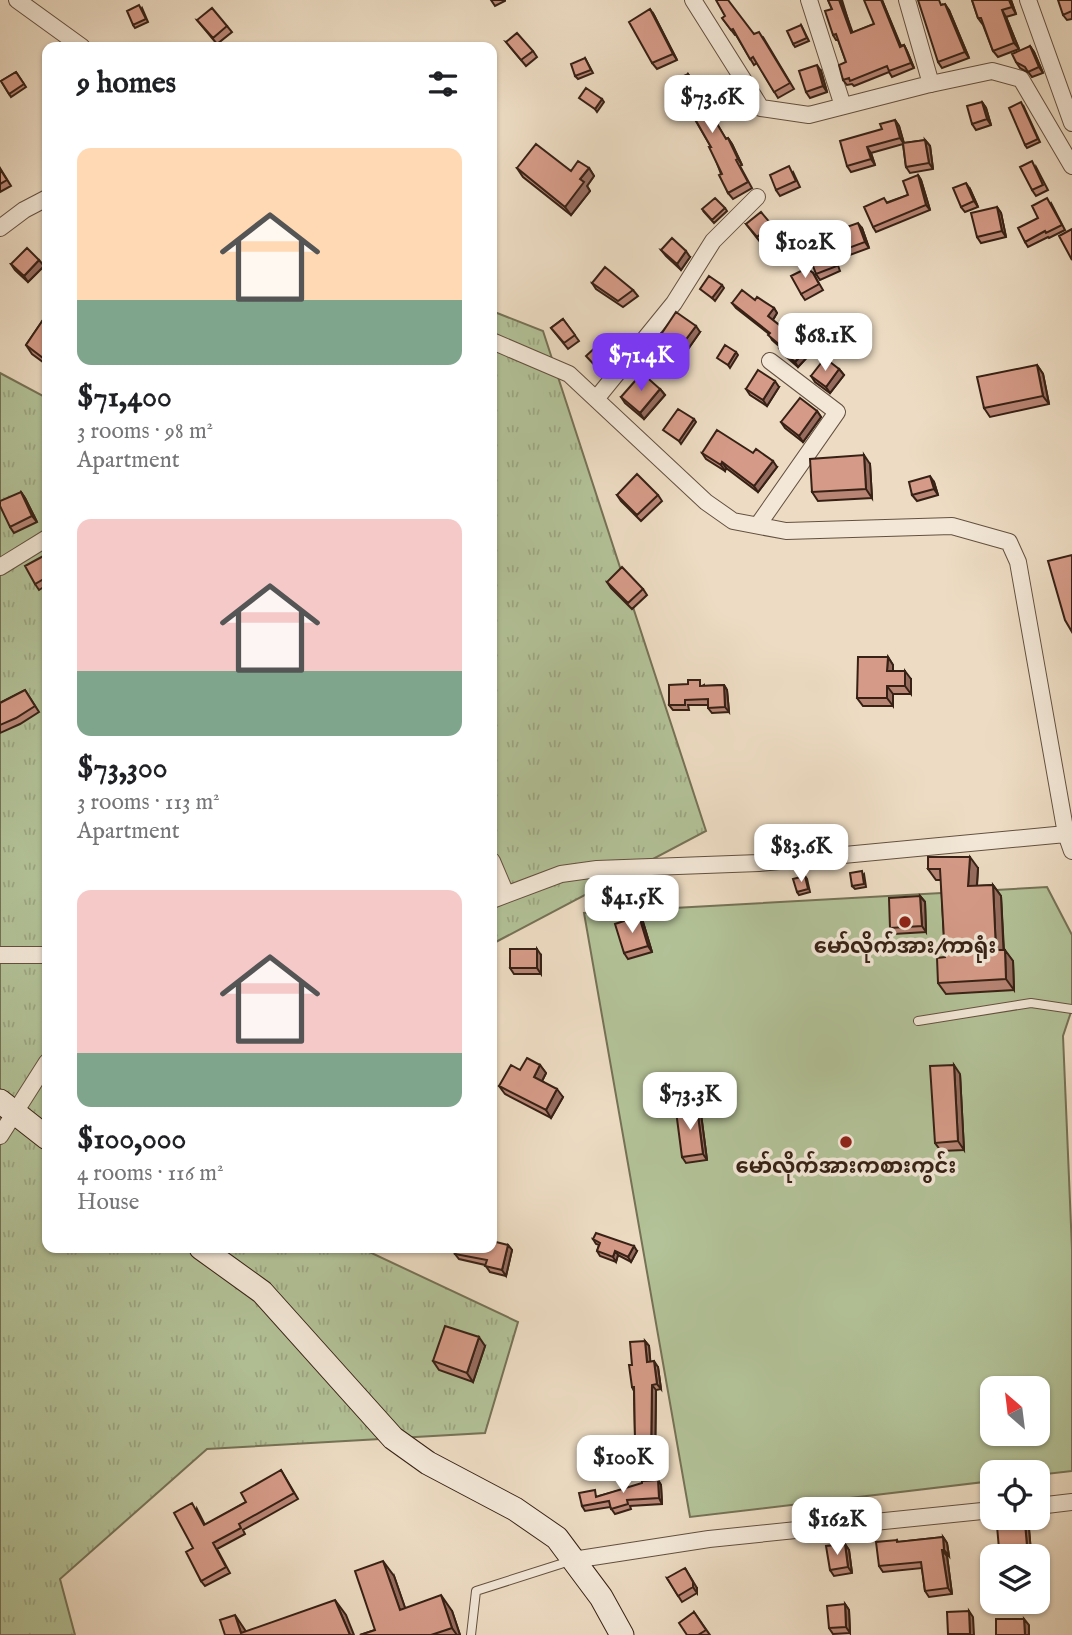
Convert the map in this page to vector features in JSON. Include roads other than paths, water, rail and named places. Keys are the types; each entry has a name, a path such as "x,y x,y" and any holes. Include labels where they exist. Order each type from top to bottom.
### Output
{"main road":[{"path":"8,1107 42,1134"},
{"path":"208,1253 262,1292 393,1438 428,1463 515,1509 557,1538 601,1597 622,1635"}],"street":[{"path":"693,0 761,108 809,115 992,71 1021,79 1072,166"},
{"path":"809,0 843,106"},
{"path":"907,0 931,84"},
{"path":"1028,0 1072,122"},
{"path":"20,1 75,42"},
{"path":"596,399 674,303 713,241 757,197"},
{"path":"0,228 42,201"},
{"path":"497,343 569,374 706,502 733,521 786,531 952,526 1009,542 1018,562 1072,851"},
{"path":"758,525 837,412 771,361"},
{"path":"0,567 42,541"},
{"path":"499,897 561,874 597,869 759,863 1069,832"},
{"path":"0,956 42,956"},
{"path":"0,1136 8,1107 42,1068"},
{"path":"1050,1505 1072,1502"},
{"path":"573,1560 709,1539 980,1511"}],"lane":[{"path":"918,1021 1031,1003 1072,1009"},
{"path":"471,1635 476,1591 573,1560"}],"place":[{"name":"မော်လိုက်အား/ကာရုံး","path":"905,922"},
{"name":"မော်လိုက်အားကစားကွင်း","path":"846,1142"}]}
